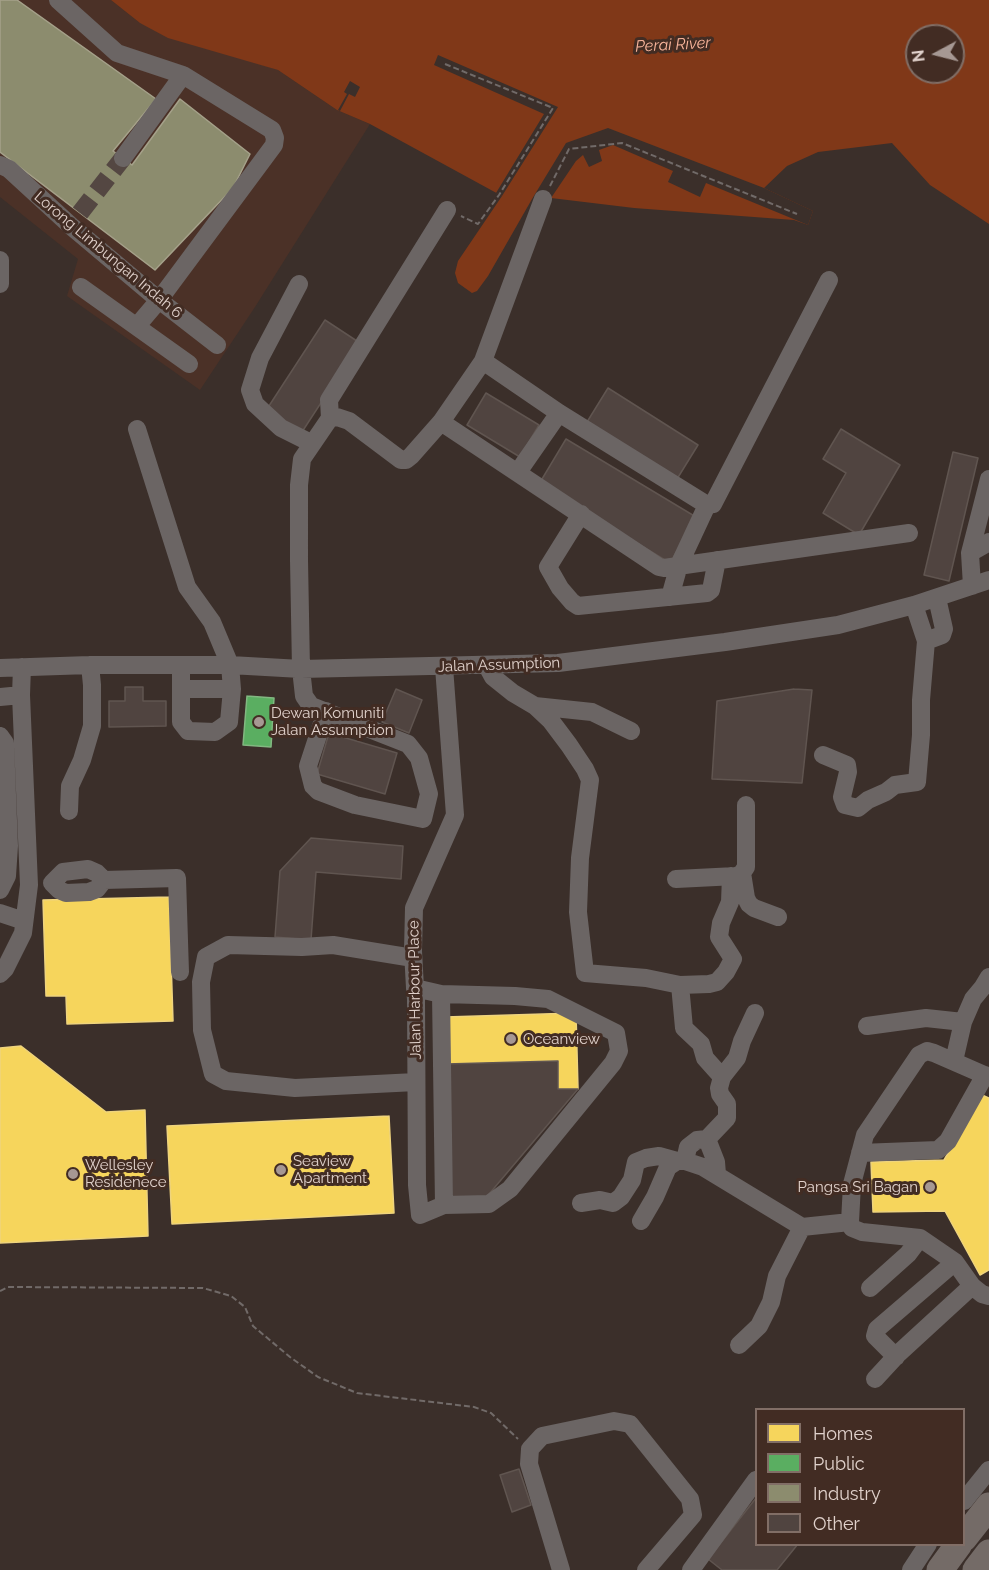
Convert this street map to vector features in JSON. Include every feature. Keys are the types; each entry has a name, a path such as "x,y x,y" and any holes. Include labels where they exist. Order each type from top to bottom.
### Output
{"highway":[{"path":"940,1570 957,1546"},
{"path":"976,1570 989,1553"}],"street":[{"path":"58,0 117,53 183,75 272,130 275,138 274,145 159,300 137,326"},
{"path":"123,158 183,75"},
{"name":"Lorong Limbungan Indah 6","path":"0,165 9,169 75,219 159,300 217,345"},
{"path":"330,417 349,421 401,460 406,460 411,456 441,422 483,361 543,199"},
{"path":"326,711 308,766 313,786 318,791 355,805 423,819 429,794 418,758 408,744 326,711 312,706 304,696 301,669 299,485 302,459 330,417 329,400 447,210"},
{"path":"0,260 0,284"},
{"path":"483,361 560,413 707,505 713,504 829,280"},
{"path":"299,284 260,358 250,390 255,404 281,428 311,443"},
{"path":"81,287 189,364"},
{"path":"518,472 560,413"},
{"path":"441,422 659,567 909,533"},
{"path":"137,429 187,587 212,622 230,665 232,688 229,722 215,732 188,731 181,722 181,665"},
{"path":"981,583 970,553 989,479"},
{"path":"670,597 679,565 707,505"},
{"path":"581,514 548,567 560,588 578,606 707,593 711,590 717,560"},
{"path":"970,553 989,542"},
{"name":"Jalan Assumption","path":"0,668 90,665 230,665 301,669 558,663 838,625 981,583"},
{"path":"926,641 942,635 944,629 937,597"},
{"path":"823,755 847,765 848,772 842,797 845,805 858,808 895,785 917,782 926,641 914,604"},
{"path":"69,811 70,786 82,760 92,726 90,665"},
{"path":"487,666 493,677 513,693 535,706 569,745 590,780 580,858 578,912 585,973 646,978 680,985 717,982 732,959 719,937 721,923 737,875 746,867 747,805"},
{"path":"0,974 5,969 23,927 29,885 21,695 22,667"},
{"name":"Jalan Harbour Place","path":"444,667 455,815 414,908 413,958 417,1185 420,1215 444,1205"},
{"path":"181,689 232,688"},
{"path":"0,697 21,695"},
{"path":"535,706 592,712 630,731"},
{"path":"0,736 5,743 9,846 7,876 0,890"},
{"path":"29,885 52,883 63,872 88,869 97,873 104,880 177,878 180,972"},
{"path":"676,879 737,875"},
{"path":"737,875 749,904 778,917"},
{"path":"0,914 23,927"},
{"path":"0,924 23,927"},
{"path":"413,958 333,945 302,947 228,945 206,957 201,992 202,1030 213,1074 226,1081 295,1088 416,1082"},
{"path":"954,1061 963,1023 973,999 987,984"},
{"path":"680,985 684,1028 701,1044 705,1058 722,1077"},
{"path":"415,988 441,994 548,999 616,1033 619,1051 613,1063 510,1189 489,1204 444,1205 441,994"},
{"path":"641,1221 656,1197 668,1167 681,1161 688,1147 697,1140 707,1139 727,1118 728,1104 720,1094 719,1088 722,1077 737,1058 755,1013"},
{"path":"867,1026 926,1018 963,1023"},
{"path":"860,1153 938,1150 948,1141 987,1076 927,1051 919,1055 865,1135 860,1153 852,1184 850,1222 852,1228 862,1232 920,1238 955,1262 972,1286 982,1294 989,1296"},
{"path":"707,1139 716,1162 717,1174"},
{"path":"580,1203 600,1200 613,1203 621,1197 632,1180 636,1162 659,1156 717,1174 802,1227 850,1222"},
{"path":"739,1345 759,1326 771,1302 777,1276 802,1227"},
{"path":"870,1288 908,1254 920,1238"},
{"path":"896,1357 875,1335 877,1329 955,1262"},
{"path":"874,1379 972,1286"},
{"path":"561,1570 528,1464 530,1449 542,1436 614,1421 630,1424 690,1498 693,1515 646,1570"},
{"path":"973,1516 989,1470"},
{"path":"691,1570 755,1481"},
{"path":"911,1570 927,1546"}],"path":[{"path":"445,64 553,108 499,195 478,224 447,210"},
{"path":"543,199 569,149 622,143 797,214"},
{"path":"0,1291 8,1287 202,1288 231,1296 245,1307 253,1326 318,1377 357,1393 474,1407 491,1413 530,1449"}],"shaded area":[{"path":"0,0 111,0 140,23 278,70 337,110 370,124 200,390 67,296 78,259 0,197"}],"water":[{"name":"Perai River","path":"111,0 989,0 989,224 930,185 892,143 818,152 787,166 764,188 813,211 808,225 794,220 634,208 551,198 532,199 488,276 477,291 472,293 458,283 455,273 458,261 502,196 370,124 337,110 278,70 168,38 140,23"}],"pier":[{"path":"438,55 558,107 502,196 496,193 544,114 434,65"},
{"path":"350,81 360,87 355,97 349,94 340,111 338,110 347,94 344,92"},
{"path":"608,128 764,188 813,211 808,225 706,183 700,197 668,182 673,171 613,145 599,150 602,161 589,167 583,155 576,161 551,198 532,199 566,143"}],"building: Homes":[{"path":"169,897 173,1021 67,1024 66,996 46,996 43,900"},
{"name":"Oceanview","path":"576,1013 578,1089 558,1089 558,1061 446,1064 445,1017"},
{"name":"Wellesley Residenece","path":"21,1046 106,1112 145,1110 148,1236 0,1243 0,1048"},
{"name":"Pangsa Sri Bagan","path":"982,1095 989,1098 989,1270 980,1275 945,1211 873,1212 871,1162 944,1160"},
{"name":"Seaview Apartment","path":"389,1116 394,1213 172,1224 167,1126"}],"building: Public":[{"name":"Dewan Komuniti Jalan Assumption","path":"247,696 274,698 271,747 243,745"}],"building: Industry":[{"path":"0,0 17,0 156,99 113,151 132,165 180,99 250,154 233,188 155,270 0,152"}],"building: Other":[{"path":"325,320 360,343 300,435 265,412"},
{"path":"608,388 698,445 677,479 587,422"},
{"path":"486,393 539,425 520,457 467,425"},
{"path":"841,429 900,465 859,535 823,513 846,473 823,459"},
{"path":"566,439 696,517 670,563 539,484"},
{"path":"953,452 978,458 949,581 924,575"},
{"path":"125,687 143,687 143,701 166,701 166,726 109,727 109,701 125,701"},
{"path":"396,689 422,700 409,733 382,722"},
{"path":"794,689 812,690 802,783 712,779 717,701"},
{"path":"329,733 397,753 385,794 317,774"},
{"path":"311,838 403,846 401,879 316,872 311,940 275,937 280,871"},
{"path":"558,1061 558,1089 578,1089 484,1200 447,1200 446,1064"},
{"path":"519,1469 531,1505 512,1512 500,1475"},
{"path":"755,1499 755,1546 796,1546 777,1570 722,1570 708,1559"}],"tunnel":[{"path":"80,213 123,158"}],"place":[{"name":"Dewan Komuniti Jalan Assumption","path":"259,722"},
{"name":"Oceanview","path":"511,1039"},
{"name":"Seaview Apartment","path":"281,1170"},
{"name":"Wellesley Residenece","path":"73,1174"},
{"name":"Pangsa Sri Bagan","path":"930,1187"}]}
